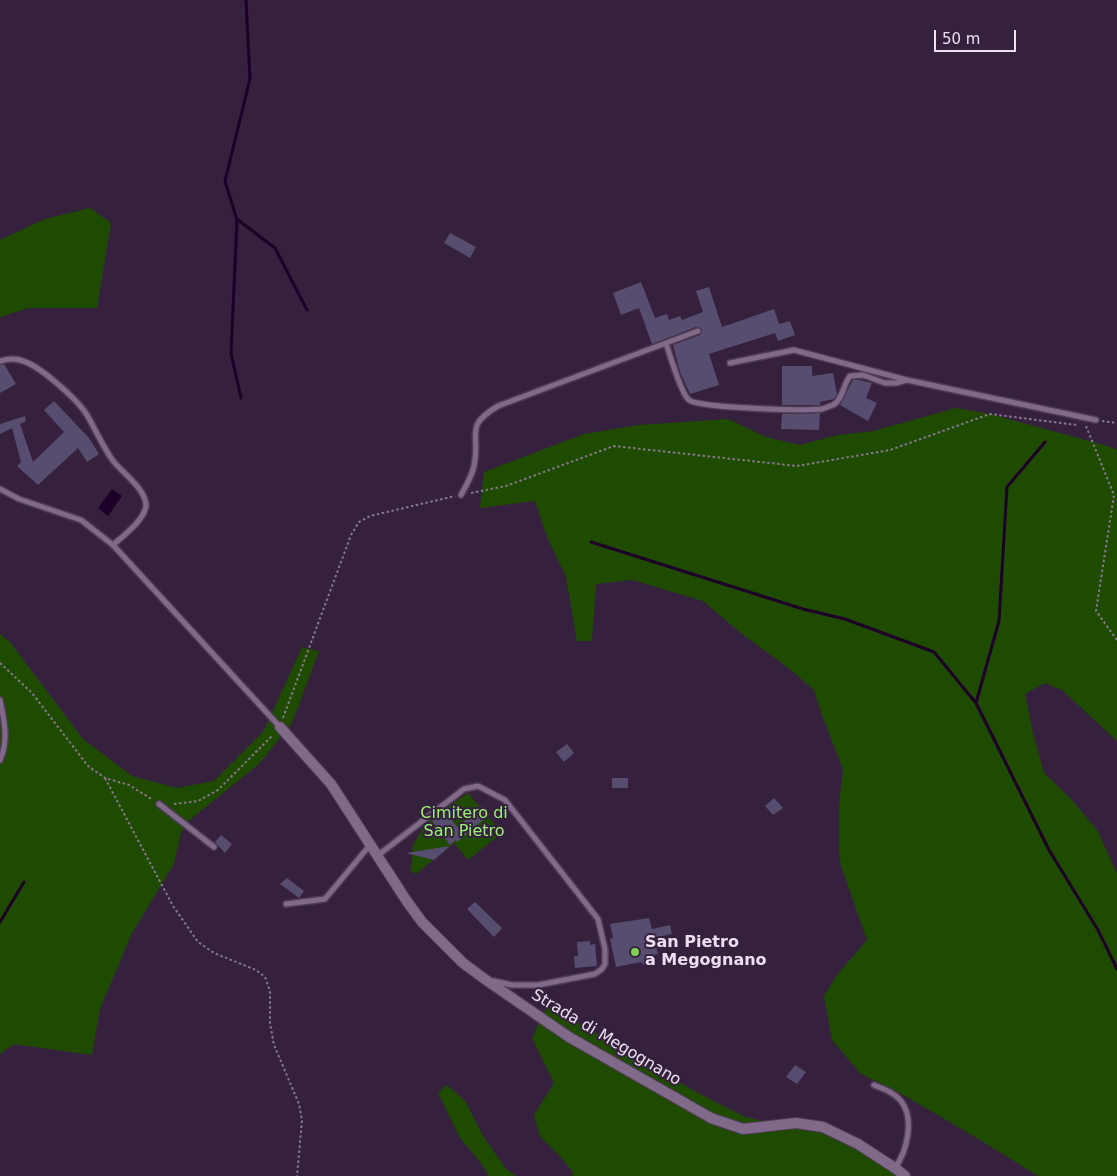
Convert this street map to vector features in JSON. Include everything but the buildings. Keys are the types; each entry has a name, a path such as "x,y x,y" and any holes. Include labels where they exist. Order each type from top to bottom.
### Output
{"street":[{"name":"Strada di Megognano","path":"280,727 331,784 422,922 463,963 486,980 569,1037 711,1118 743,1129 796,1123 824,1127 858,1144 905,1176"}],"lane":[{"path":"461,495 474,466 476,424 484,414 498,406 698,330"},
{"path":"666,343 684,395 690,401 708,405 773,409 823,409 840,399 846,381 850,376 863,374 885,383 907,380"},
{"path":"730,363 794,350 907,380 1096,420"},
{"path":"0,361 7,359 22,360 39,369 61,387 86,412 113,460 142,493 146,505 142,518 114,545"},
{"path":"0,489 19,499 81,520 114,545 280,727"},
{"path":"0,700 4,718 5,741 0,760"},
{"path":"377,856 464,790 478,786 495,793 505,800 598,919 605,949 605,964 595,974 538,985 512,985 486,980"},
{"path":"159,804 214,847"},
{"path":"286,904 325,899 370,845"},
{"path":"874,1085 888,1090 900,1100 907,1117 907,1136 904,1149 901,1159 895,1168"}],"path":[{"path":"0,662 32,694 88,766 105,778 130,785 159,804 177,804 198,800 218,790 280,727 351,535 359,522 370,516 506,486 614,446 797,466 890,450 990,414 1076,425"},
{"path":"1117,424 1096,420 1086,426 1114,495 1096,611 1117,640"},
{"path":"105,778 173,906 198,942 214,953 256,970 265,977 270,991 270,1023 274,1045 299,1104 302,1120 297,1176"}],"green space":[{"path":"90,208 111,223 97,308 29,308 0,317 0,240 45,219"},
{"path":"956,408 990,414 1117,450 1117,741 1062,690 1045,683 1025,694 1044,773 1071,799 1097,830 1117,873 1117,1176 1038,1176 900,1093 860,1073 832,1040 824,996 837,975 867,940 841,866 839,807 843,769 814,690 703,601 633,580 596,584 592,641 577,641 566,577 547,537 535,501 480,508 484,472 584,434 639,425 728,419 766,437 800,445 838,435 874,431"},
{"path":"0,634 9,641 83,739 132,776 177,788 214,781 264,731 302,647 319,651 292,723 259,764 186,823 181,833 174,864 132,933 100,1009 92,1055 14,1044 0,1054"},
{"name":"Cimitero di San Pietro","path":"468,793 502,833 468,860 454,843 416,874 411,871 413,845 426,823"},
{"path":"548,1005 696,1092 745,1117 832,1135 909,1176 572,1176 573,1172 540,1137 534,1115 554,1083 532,1038"},
{"path":"447,1085 465,1101 483,1136 506,1169 516,1176 489,1176 481,1163 460,1138 438,1093"}],"shaded area":[{"path":"112,489 122,496 108,516 98,508"}],"waterway":[{"path":"241,398 231,353 237,220 225,181 250,79 246,0"},
{"path":"238,220 275,248 307,310"},
{"path":"976,703 999,621 1007,487 1045,442"},
{"path":"591,542 803,609 845,619 934,652 976,703 1049,850 1098,930 1117,969"},
{"path":"0,922 24,882"}],"place":[{"name":"San Pietro a Megognano","path":"635,952"}]}
